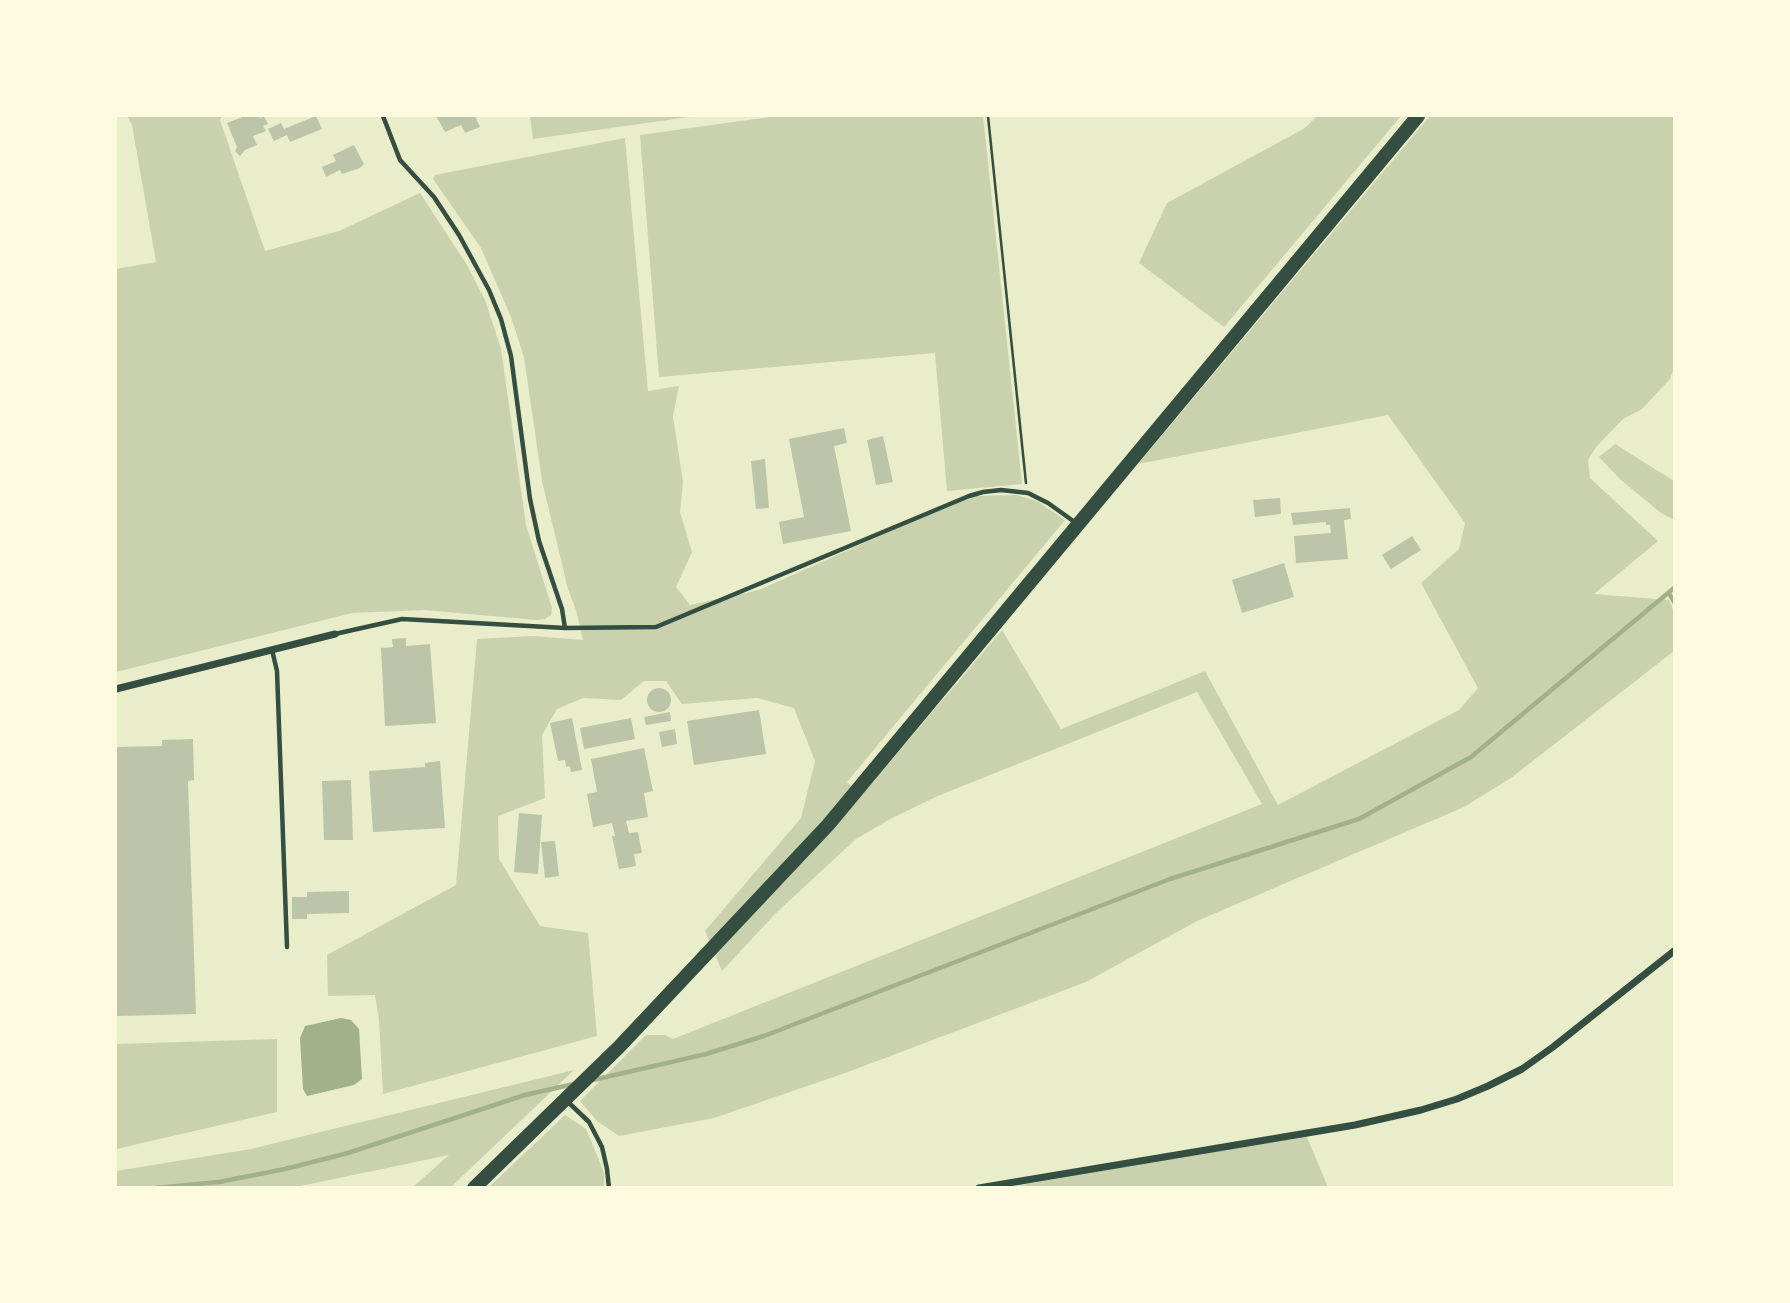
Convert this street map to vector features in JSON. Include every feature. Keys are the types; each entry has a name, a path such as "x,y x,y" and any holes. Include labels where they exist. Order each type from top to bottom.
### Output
{"main road":[{"path":"474,1188 566,1100 828,825 1418,116"}],"street":[{"path":"116,689 335,634"},
{"path":"979,1188 1355,1125 1421,1110 1457,1098 1522,1069 1675,951"}],"lane":[{"path":"383,116 400,160 434,197 459,235 489,290 501,319 513,367 530,499 539,541 562,609 565,628"},
{"path":"335,634 402,619 565,628 656,627 969,496 1001,490 1028,493 1048,503 1076,524"},
{"path":"272,650 277,671 287,947"},
{"path":"566,1100 589,1122 598,1139 607,1169 609,1188"}],"path":[{"path":"988,116 1028,493"}],"shaded area":[{"path":"127,116 222,116 220,120 265,251 339,231 420,193 467,265 485,300 501,349 526,525 552,608 551,615 536,620 424,610 352,613 116,672 116,269 156,262 132,125"},
{"path":"530,116 696,116 533,139"},
{"path":"777,116 983,116 1022,484 947,491 935,353 659,377 640,135"},
{"path":"1317,116 1401,116 1224,327 1139,263 1167,203 1305,128"},
{"path":"1430,116 1674,116 1674,368 1670,379 1642,409 1623,419 1596,447 1588,460 1590,478 1658,541 1594,594 1669,600 1674,612 1674,651 1511,778 1464,807 1197,921 1086,982 848,1072 714,1118 619,1136 597,1121 580,1101 646,1035 665,1035 673,1039 1262,804 1197,692 940,795 856,839 776,913 722,971 705,931 801,818 815,761 794,708 757,698 682,704 666,681 644,681 621,700 583,698 557,709 542,735 545,798 498,816 499,859 540,926 588,933 597,1036 383,1094 375,995 328,996 327,955 456,885 477,639 533,636 583,640 542,481 524,357 511,317 481,248 433,179 435,175 625,138 648,391 679,386 673,416 683,482 680,512 692,552 676,587 690,605 759,590 969,496 1016,495 1037,501 1065,520 847,782 862,795 1002,630 1061,729 1205,671 1278,805 1459,710 1478,688 1421,583 1459,549 1465,523 1388,415 1138,464"},
{"path":"1615,444 1674,481 1674,520 1661,513 1621,480 1599,457"},
{"path":"341,1018 351,1020 359,1029 362,1079 354,1085 307,1096 303,1089 300,1038 305,1026"},
{"path":"277,1039 277,1112 116,1149 116,1044"},
{"path":"574,1070 451,1187 413,1187 449,1155 296,1187 116,1187 116,1171 251,1149"},
{"path":"565,1115 586,1129 604,1172 604,1187 489,1187"},
{"path":"1306,1135 1328,1187 1004,1188"}],"building":[{"path":"245,116 264,116 268,124 263,126 266,131 253,136 257,145 245,150 240,156 235,151 237,147 227,123"},
{"path":"316,116 322,129 290,142 287,135 274,141 268,129 281,123 284,129"},
{"path":"436,116 475,116 480,127 465,133 461,125 445,132"},
{"path":"354,145 364,164 360,168 342,174 340,170 326,177 322,167 336,161 333,155"},
{"path":"844,428 847,443 834,446 851,531 783,544 779,522 804,517 789,439"},
{"path":"883,436 893,482 876,485 867,440"},
{"path":"765,459 769,508 756,509 751,461"},
{"path":"1280,498 1281,514 1255,517 1253,500"},
{"path":"1350,508 1351,519 1344,520 1348,559 1296,563 1294,536 1331,533 1330,525 1326,525 1326,522 1293,525 1291,513"},
{"path":"1412,536 1421,550 1391,569 1382,555"},
{"path":"1284,563 1294,597 1242,613 1232,580"},
{"path":"406,638 406,646 430,644 436,723 385,726 381,648 393,647 392,639"},
{"path":"659,688 668,691 671,700 668,709 659,712 650,709 647,700 650,691"},
{"path":"759,710 766,754 694,765 687,721"},
{"path":"670,712 671,721 646,725 644,717"},
{"path":"572,718 582,770 571,772 570,766 566,767 565,760 558,761 550,723"},
{"path":"631,718 635,739 584,749 580,728"},
{"path":"675,729 677,744 662,747 659,732"},
{"path":"193,739 194,780 188,781 196,1014 116,1016 116,747 162,746 162,740"},
{"path":"644,748 653,791 644,793 648,817 626,821 629,833 638,832 642,853 634,854 636,866 619,869 612,823 593,827 587,794 597,792 591,759"},
{"path":"440,761 445,828 373,832 369,771 425,767 425,763"},
{"path":"351,780 353,840 324,840 322,781"},
{"path":"519,813 542,815 538,874 514,872"},
{"path":"555,841 559,876 545,878 541,842"},
{"path":"349,891 349,913 307,914 307,919 292,919 292,897 307,897 307,892"}],"waterway":[{"path":"593,1080 706,1054 764,1036 1170,879 1359,819 1471,757 1674,588"},
{"path":"1669,593 1674,602"},
{"path":"155,1188 219,1182 285,1169 348,1153 525,1095 574,1084"}]}
